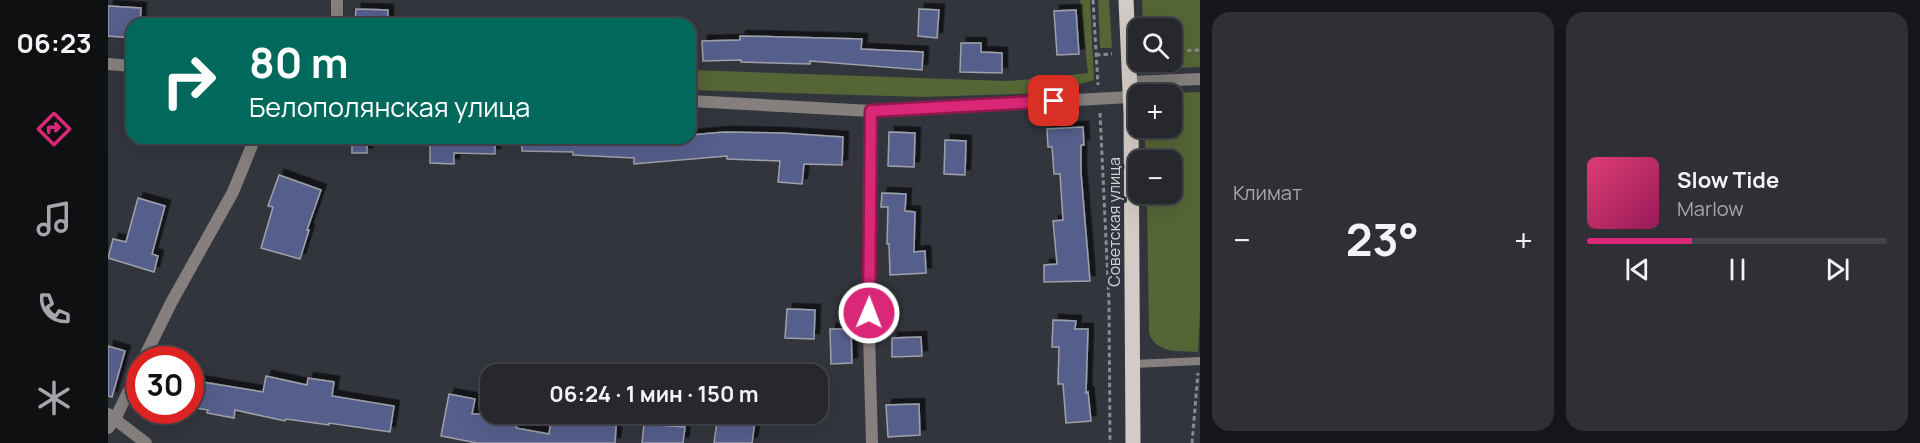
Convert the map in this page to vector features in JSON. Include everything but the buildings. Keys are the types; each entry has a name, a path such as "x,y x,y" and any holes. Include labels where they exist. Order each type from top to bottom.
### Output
{"main road":[{"name":"Советская улица","path":"1126,0 1130,84"},
{"name":"Советская улица","path":"1131,138 1133,443"}],"street":[{"path":"337,0 337,18"},
{"path":"108,64 126,66"},
{"path":"1168,84 1200,79"},
{"path":"696,101 871,111 1099,99 1128,91"},
{"path":"871,111 868,335 872,443"},
{"path":"150,346 171,303 233,192 253,144"},
{"path":"126,392 110,420 146,443"}],"lane":[{"path":"1133,364 1200,361"}],"path":[{"path":"1093,0 1109,303 1110,443"},
{"path":"1182,51 1200,50"},
{"path":"1192,443 1200,361"}],"green space":[{"path":"1080,0 1090,0 1094,80 1049,93 923,97 696,90 696,70 1006,81 1088,73"},
{"path":"1098,0 1109,0 1112,48 1100,48"},
{"path":"1142,0 1200,0 1200,67 1182,68 1182,18 1143,18"},
{"path":"1200,92 1198,352 1163,348 1152,340 1149,333 1147,204 1182,204 1182,150 1145,150 1145,138 1182,138 1182,93"}],"route":[{"path":"869,313 871,111 1054,101"}]}
